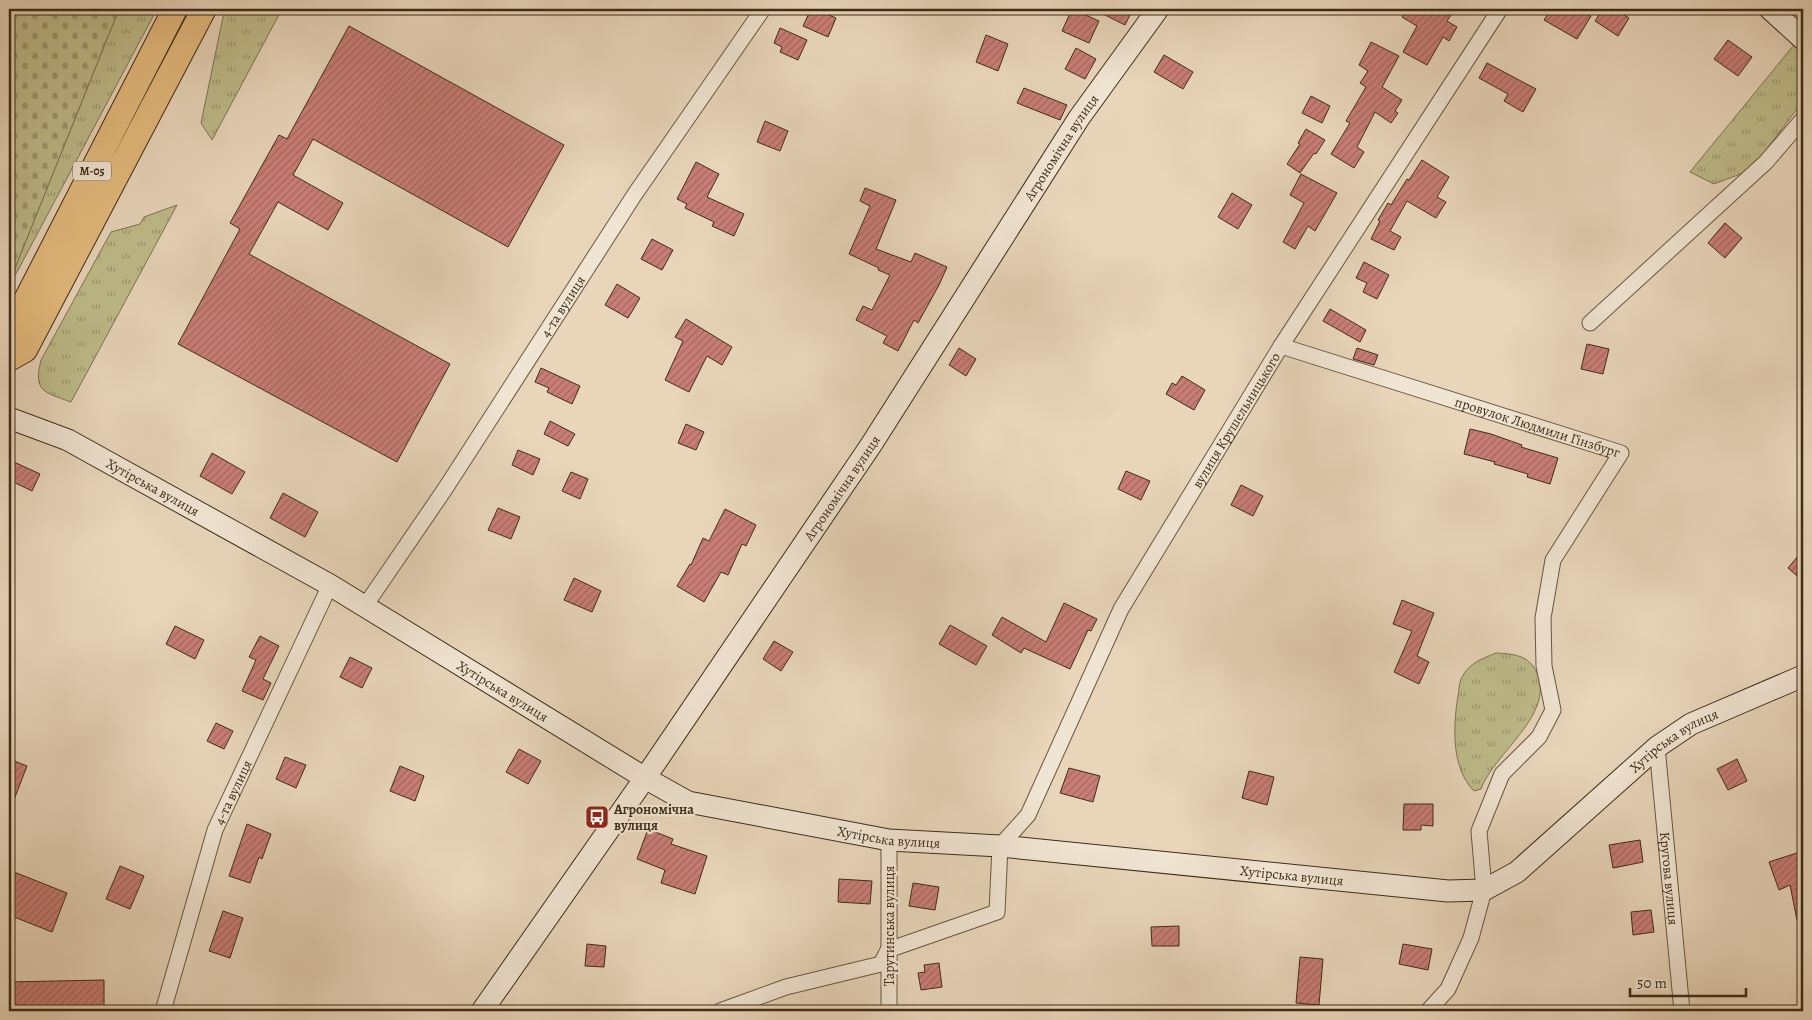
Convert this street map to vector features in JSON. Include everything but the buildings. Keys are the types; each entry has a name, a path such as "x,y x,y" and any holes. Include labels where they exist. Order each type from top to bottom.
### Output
{"main road":[{"name":"М-05","path":"9,333 175,9"},
{"name":"М-05","path":"9,359 25,350 204,9"},
{"name":"Агрономічна вулиця","path":"482,1011 645,778 871,446 1079,118 1158,9"},
{"path":"1770,9 1803,39"},
{"name":"Хутірська вулиця","path":"9,418 68,440 330,585 645,778 688,802 889,840 1000,846 1448,891 1484,890 1517,872 1657,747 1692,724 1803,676"}],"street":[{"name":"4-та вулиця","path":"365,606 445,489 636,194 763,9"},
{"name":"вулиця Крушельницького","path":"1000,846 1028,815 1121,609 1282,346 1500,9"},
{"path":"1590,323 1766,162 1803,119"},
{"name":"провулок Людмили Гінзбург","path":"1282,346 1620,453 1553,560 1543,618 1544,666 1553,710 1539,736 1502,774 1479,831 1484,890"},
{"name":"4-та вулиця","path":"163,1011 215,830 330,585"},
{"name":"Кругова вулиця","path":"1657,747 1682,1011"},
{"name":"Тарутинська вулиця","path":"889,840 889,1011"},
{"path":"720,1011 786,987 881,964 888,950 997,912 1000,846"},
{"path":"1428,1011 1448,989 1456,972 1471,938 1484,890"}],"green space":[{"path":"9,9 119,9 9,283"},
{"path":"119,9 157,9 9,287 9,283"},
{"path":"228,9 282,9 212,140 201,123 223,17"},
{"path":"1798,40 1803,45 1803,101 1760,158 1743,173 1714,184 1690,172"},
{"path":"177,205 71,402 48,393 40,385 39,371 41,360 111,232 140,224 144,217"},
{"path":"1496,653 1515,655 1530,662 1537,673 1540,689 1538,704 1531,719 1488,775 1481,789 1474,791 1461,771 1455,746 1455,720 1459,686 1468,668 1476,662"}],"place":[{"name":"Агрономічна вулиця","path":"597,817"}]}
